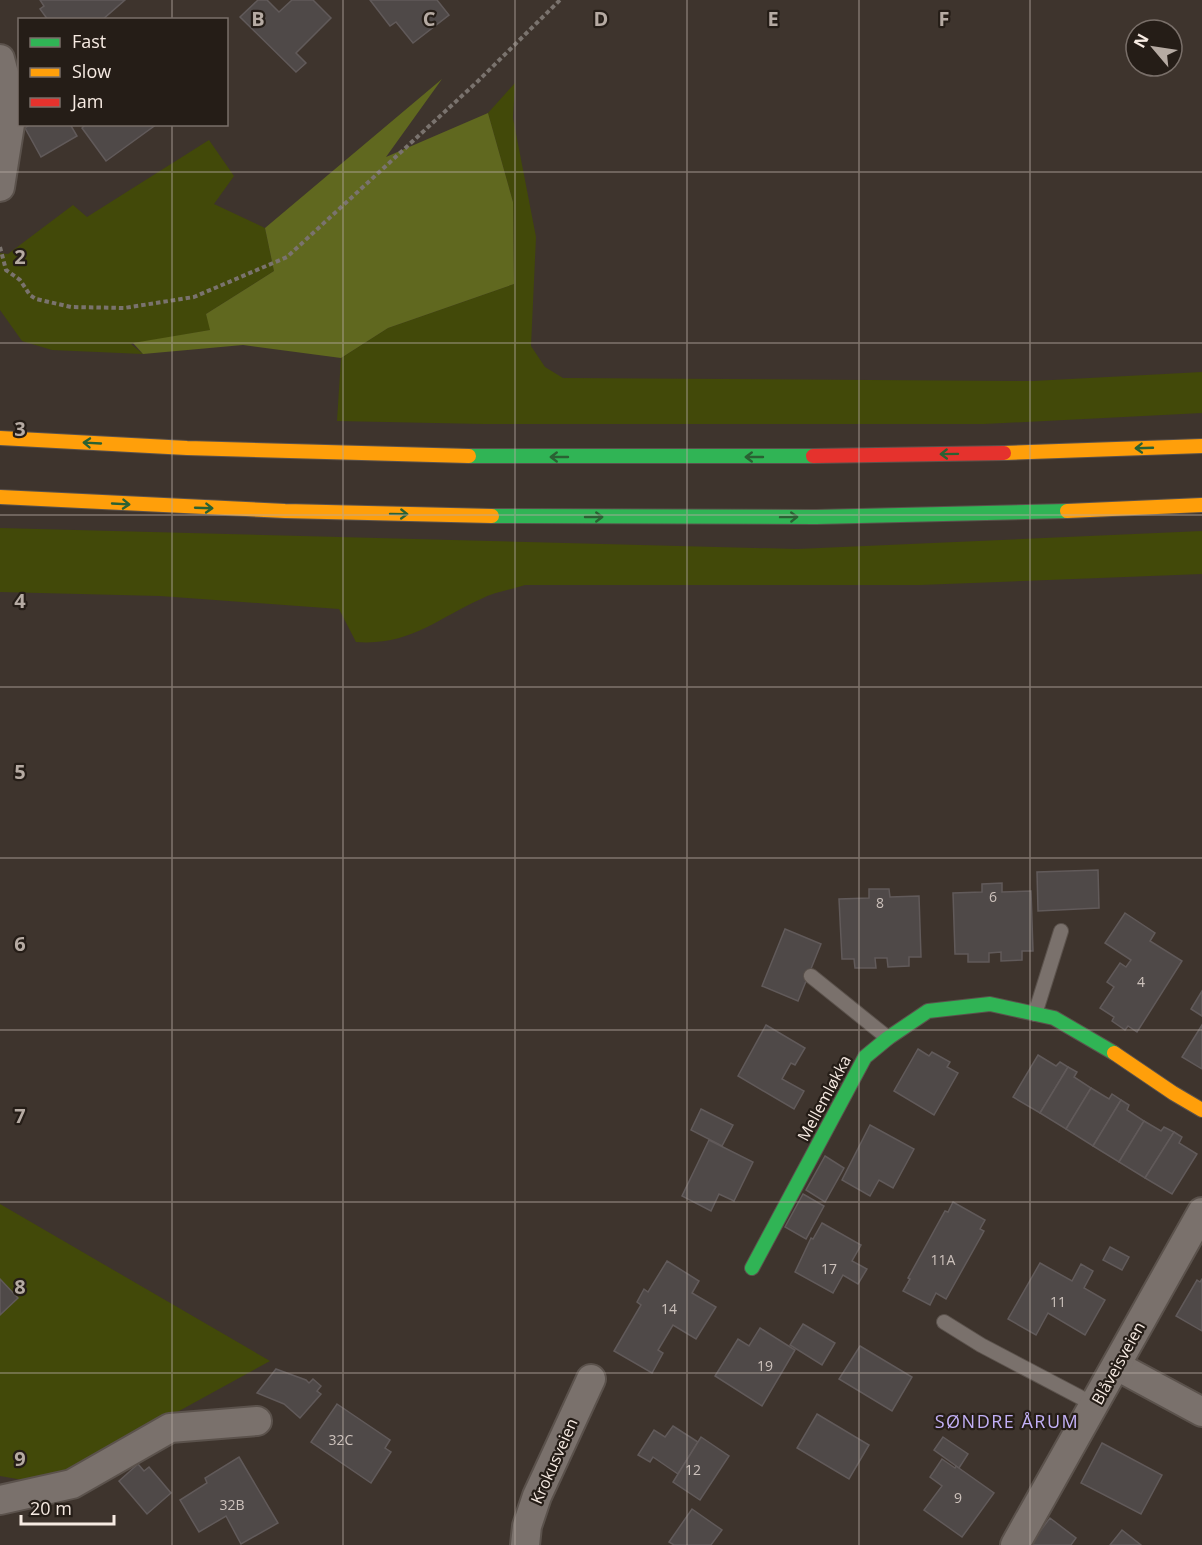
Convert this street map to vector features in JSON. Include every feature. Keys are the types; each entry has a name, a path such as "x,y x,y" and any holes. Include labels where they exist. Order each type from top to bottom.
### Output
{"main road":[{"path":"0,438 150,447 518,457 849,456 1202,446"},
{"path":"0,497 322,512 516,517 847,516 1014,513 1202,505"},
{"name":"Mellemløkka","path":"752,1268 865,1057 928,1011 990,1004 1054,1018 1202,1110"}],"street":[{"path":"0,59 12,118 0,187"},
{"name":"Blåveisveien","path":"1015,1545 1202,1212"},
{"path":"1117,1366 1202,1412"},
{"name":"Krokusveien","path":"525,1545 527,1526 537,1496 591,1378"},
{"path":"0,1500 72,1484 170,1428 257,1421"}],"lane":[{"path":"1035,1014 1061,931"},
{"path":"811,976 888,1038"},
{"path":"944,1322 981,1345 1095,1406"}],"path":[{"path":"0,247 6,270 20,280 30,295 36,299 71,307 124,308 194,297 287,257 477,82 560,0"}],"green space":[{"path":"442,79 386,157 488,113 513,202 514,284 388,328 341,358 243,345 143,354 133,343 210,330 206,314 274,271 265,228"},
{"path":"515,83 513,118 536,237 531,346 545,367 563,378 1033,381 1202,372 1202,413 984,424 483,424 337,421 341,358 388,328 514,284 513,202 488,113"},
{"path":"209,140 234,176 214,204 265,228 274,271 206,314 211,330 131,344 143,354 52,350 22,341 0,310 0,253 8,254 73,205 87,217"},
{"path":"0,528 797,549 1202,531 1202,574 920,585 525,585 486,597 422,630 392,640 356,642 339,609 160,596 0,592"},
{"path":"0,1204 270,1361 46,1484 0,1476"}],"building":[{"path":"40,0 125,0 104,18 47,18 40,9 44,6"},
{"path":"258,0 267,0 279,12 292,0 313,0 331,18 296,53 306,63 296,72 240,17"},
{"path":"370,0 437,0 449,15 413,43 396,22 390,26"},
{"path":"28,126 71,126 77,136 41,157 25,128"},
{"path":"84,126 154,126 106,161 82,128"},
{"path":"1098,870 1099,908 1038,911 1037,872"},
{"path":"1002,883 1002,892 1031,891 1033,951 1022,951 1022,960 1001,961 1001,952 989,953 989,962 968,962 968,954 955,954 953,893 982,892 982,884"},
{"path":"869,889 889,889 890,897 919,896 921,957 909,957 909,966 888,967 887,958 875,958 876,968 855,968 854,959 842,959 839,899 869,898"},
{"path":"1125,913 1155,933 1150,941 1182,961 1137,1032 1128,1026 1125,1030 1112,1021 1114,1017 1100,1008 1114,987 1107,982 1120,963 1126,967 1131,960 1105,943"},
{"path":"785,929 821,944 798,1001 762,986"},
{"path":"1202,991 1202,1016 1191,1009"},
{"path":"766,1025 805,1048 795,1065 791,1063 782,1079 804,1091 794,1109 738,1076"},
{"path":"1202,1025 1202,1069 1182,1057"},
{"path":"918,1049 929,1056 932,1052 950,1062 947,1067 958,1073 934,1115 894,1091"},
{"path":"1038,1055 1056,1066 1060,1062 1068,1067 1040,1113 1013,1097"},
{"path":"1068,1067 1077,1072 1074,1077 1091,1088 1066,1129 1040,1113"},
{"path":"1091,1088 1109,1099 1112,1094 1121,1100 1093,1146 1066,1129"},
{"path":"1121,1100 1129,1105 1127,1110 1144,1121 1119,1162 1093,1146"},
{"path":"701,1109 733,1125 722,1146 691,1130"},
{"path":"1144,1121 1161,1131 1164,1127 1174,1132 1145,1178 1119,1162"},
{"path":"870,1125 914,1149 893,1188 879,1180 870,1196 842,1180"},
{"path":"1174,1132 1182,1137 1179,1143 1197,1154 1172,1194 1145,1178"},
{"path":"709,1140 753,1162 734,1201 719,1194 711,1211 682,1196"},
{"path":"825,1156 844,1168 825,1202 806,1190"},
{"path":"803,1194 824,1206 806,1239 785,1227"},
{"path":"953,1202 985,1220 980,1229 984,1231 946,1299 936,1293 930,1305 903,1291 945,1211 948,1212"},
{"path":"822,1223 861,1245 852,1261 867,1269 858,1284 843,1275 833,1293 795,1272 811,1238 813,1239"},
{"path":"1110,1247 1129,1257 1122,1270 1103,1260"},
{"path":"667,1261 699,1281 692,1293 716,1307 696,1339 673,1325 658,1350 663,1353 652,1373 614,1351 641,1305 637,1302 644,1289 648,1292"},
{"path":"1040,1263 1072,1281 1081,1264 1093,1271 1084,1288 1105,1300 1085,1335 1048,1313 1036,1335 1008,1319"},
{"path":"0,1279 18,1298 0,1315"},
{"path":"1202,1279 1202,1331 1176,1316 1197,1280 1200,1282"},
{"path":"803,1324 835,1343 822,1365 790,1345"},
{"path":"760,1328 795,1350 762,1406 715,1376 738,1339 749,1346"},
{"path":"860,1346 912,1377 892,1411 839,1379"},
{"path":"276,1369 309,1383 313,1379 321,1386 317,1391 321,1394 300,1418 284,1404 257,1393"},
{"path":"337,1404 390,1440 385,1448 391,1452 371,1483 311,1442"},
{"path":"817,1414 869,1445 849,1479 797,1448"},
{"path":"673,1426 698,1442 678,1474 653,1457 650,1462 638,1455 654,1430 665,1437"},
{"path":"701,1437 729,1456 700,1500 673,1482"},
{"path":"943,1437 968,1454 959,1468 934,1450"},
{"path":"1102,1443 1162,1475 1141,1514 1081,1483"},
{"path":"239,1457 278,1523 241,1544 226,1516 199,1532 180,1500 207,1483 205,1478"},
{"path":"942,1459 955,1468 956,1466 994,1493 962,1537 924,1510 942,1486 930,1477"},
{"path":"138,1464 144,1471 149,1467 171,1493 147,1514 119,1481"},
{"path":"692,1509 722,1530 711,1545 674,1545 669,1542"},
{"path":"1050,1518 1076,1538 1071,1545 1034,1545 1031,1543"},
{"path":"1122,1530 1141,1545 1110,1545"}],"traffic: fast":[{"path":"469,456 813,456"},
{"path":"492,516 816,517 1067,511"},
{"path":"752,1268 865,1057 928,1011 990,1004 1054,1018 1114,1053"}],"traffic: slow":[{"path":"0,438 187,448 469,456"},
{"path":"1004,453 1202,446"},
{"path":"0,497 285,511 492,516"},
{"path":"1067,511 1202,505"},
{"path":"1114,1053 1202,1110"}],"traffic: jam":[{"path":"813,456 1004,453"}],"district":[{"name":"SØNDRE ÅRUM","path":"1007,1421"}]}
